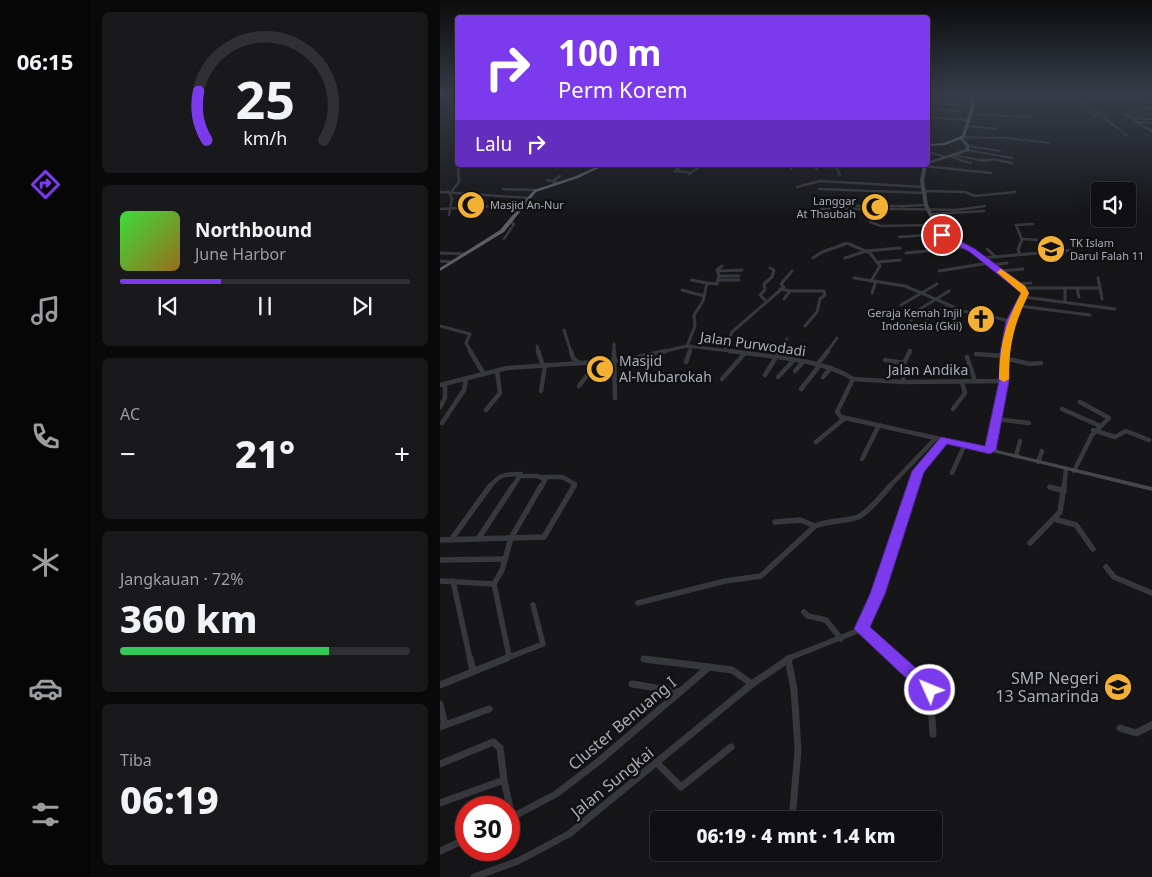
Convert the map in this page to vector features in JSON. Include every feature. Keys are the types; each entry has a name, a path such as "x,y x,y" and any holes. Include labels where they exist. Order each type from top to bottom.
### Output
{"highway":[{"path":"930,148 959,138 961,135"},
{"path":"959,138 965,142"},
{"path":"440,270 502,231 537,190 597,167"}],"main road":[{"path":"930,162 967,148 965,142 959,138"},
{"path":"927,167 926,205 941,234 967,247 983,258 1020,286 1025,293 1011,321 1004,357 1004,381 990,450 1152,489"}],"street":[{"path":"1127,135 1132,136"},
{"path":"959,138 1008,138 1049,143"},
{"path":"1008,138 1010,142"},
{"path":"967,148 1000,151"},
{"path":"967,148 1012,158"},
{"path":"930,150 971,163"},
{"path":"954,154 985,161 994,159 1012,163"},
{"path":"930,163 991,173"},
{"path":"450,191 459,182 458,167"},
{"path":"680,167 675,171 688,173 698,167"},
{"path":"836,167 839,174 844,172"},
{"path":"546,180 555,182 560,176"},
{"path":"866,184 867,180"},
{"path":"797,186 816,181 866,184 885,183 925,190"},
{"path":"902,186 904,181"},
{"path":"503,189 537,190"},
{"path":"819,189 925,190 965,192 973,196 1015,192"},
{"path":"449,215 452,208 450,191"},
{"path":"440,192 450,191 529,198"},
{"path":"440,209 525,204"},
{"path":"819,209 904,208 926,205"},
{"path":"930,213 985,206"},
{"path":"904,208 930,213 984,211"},
{"path":"504,239 514,224 510,222"},
{"path":"870,222 881,226 935,225"},
{"path":"1020,254 1018,250 1022,239 1016,225 1033,224"},
{"path":"899,237 941,234"},
{"path":"1022,239 1037,240"},
{"path":"813,258 846,242 866,251 878,262 880,268 872,277 874,281 872,293"},
{"path":"906,253 967,247"},
{"path":"845,258 866,251 900,248"},
{"path":"987,249 996,257"},
{"path":"983,258 1072,250"},
{"path":"440,252 465,254"},
{"path":"878,262 900,260"},
{"path":"440,261 452,262"},
{"path":"939,271 1007,263"},
{"path":"717,271 722,266"},
{"path":"766,301 760,295 765,290 764,284 773,275 774,270 770,268"},
{"path":"717,271 742,270"},
{"path":"1000,271 1023,270"},
{"path":"691,280 716,284 718,278 717,271"},
{"path":"725,350 731,334 784,286 781,285 782,282 792,271"},
{"path":"718,278 739,278"},
{"path":"854,278 900,284 963,311 1011,321"},
{"path":"1098,278 1102,298"},
{"path":"686,362 695,326 694,315 704,296 707,283"},
{"path":"1020,286 1031,283"},
{"path":"901,305 937,284"},
{"path":"1020,286 1100,288"},
{"path":"1065,288 1065,301"},
{"path":"1077,288 1079,297"},
{"path":"780,289 790,291 824,291 826,295 820,299 817,312 805,326"},
{"path":"682,290 704,296"},
{"path":"784,299 790,291"},
{"path":"910,320 912,314 949,291"},
{"path":"1024,296 1115,309"},
{"path":"1052,300 1052,309"},
{"path":"927,319 948,305"},
{"path":"1019,306 1090,315"},
{"path":"985,328 986,316"},
{"path":"440,326 470,334 466,343 484,374"},
{"path":"564,330 574,359 579,364"},
{"path":"801,389 837,338"},
{"path":"765,375 787,339"},
{"path":"614,344 614,398"},
{"path":"537,346 544,366 540,391"},
{"name":"Jalan Purwodadi","path":"442,384 497,371 615,361 689,346 819,365 840,370 853,379"},
{"path":"903,382 904,363 910,350"},
{"path":"722,379 745,354"},
{"path":"976,354 1004,357 1030,364 1041,362"},
{"path":"967,357 976,382"},
{"path":"885,360 904,363"},
{"path":"778,377 793,361"},
{"path":"795,372 803,362"},
{"path":"579,386 589,373 591,363"},
{"path":"823,376 831,368"},
{"path":"486,410 500,393 497,371"},
{"path":"442,423 464,390 466,379"},
{"path":"853,379 837,412 838,415 990,450"},
{"name":"Jalan Andika","path":"853,379 903,382 1004,381"},
{"path":"953,409 965,394 962,382"},
{"path":"440,407 445,398 442,384"},
{"path":"1074,471 1082,448 1093,430 1109,417 1080,402"},
{"path":"1062,409 1098,425"},
{"path":"816,442 845,418"},
{"path":"996,419 1028,424"},
{"path":"862,459 879,425"},
{"path":"1093,430 1115,437 1126,431 1149,440"},
{"path":"638,603 725,580 755,578 815,526 826,521 857,517 865,512 936,438"},
{"path":"932,734 932,698 930,690 862,629 872,609 888,566 915,477 945,440"},
{"path":"1016,456 1020,441"},
{"path":"952,473 965,444"},
{"path":"1038,462 1042,451"},
{"path":"1030,543 1054,519 1061,509 1066,469"},
{"path":"440,540 451,540 544,537 575,484 562,477 503,474 497,477 451,540"},
{"path":"478,539 521,476"},
{"path":"509,656 494,584 505,559 511,538 546,480 543,477"},
{"path":"1050,487 1064,491"},
{"path":"1054,519 1076,526 1093,549"},
{"path":"775,522 800,520 815,526"},
{"path":"440,560 505,559"},
{"path":"1106,567 1114,577 1152,593"},
{"path":"440,581 494,584"},
{"path":"454,581 473,671"},
{"path":"440,685 544,642 533,605"},
{"path":"804,612 808,616 826,620 841,639"},
{"name":"Jalan Sungkai","path":"474,877 518,861 569,834 658,763 752,684 788,659 862,629"},
{"path":"644,659 732,670 752,684"},
{"path":"788,659 794,689 798,750 793,811"},
{"name":"Cluster Benuang I","path":"520,813 556,794 598,762 709,667"},
{"path":"632,684 680,692"},
{"path":"440,704 442,726 489,709"},
{"path":"1120,728 1136,733 1152,725"},
{"path":"440,764 493,742 500,748 507,796"},
{"path":"658,763 682,788 731,747"},
{"path":"440,803 504,780"},
{"path":"440,851 455,844"}],"slow traffic":[{"path":"1001,272 1022,288 1025,293 1011,321 1004,353 1004,379"}],"place":[{"name":"Masjid An-Nur","path":"471,205"},
{"name":"Langgar At Thaubah","path":"875,207"},
{"name":"TK Islam Darul Falah 11","path":"1051,249"},
{"name":"Geraja Kemah Injil Indonesia (Gkii)","path":"981,319"},
{"name":"Masjid Al-Mubarokah","path":"600,369"},
{"name":"SMP Negeri 13 Samarinda","path":"1118,687"}],"route":[{"path":"930,690 862,629 878,594 918,471 945,440 990,450 1004,381 1004,353 1011,321 1025,293 1009,277 972,250 942,235"}]}
